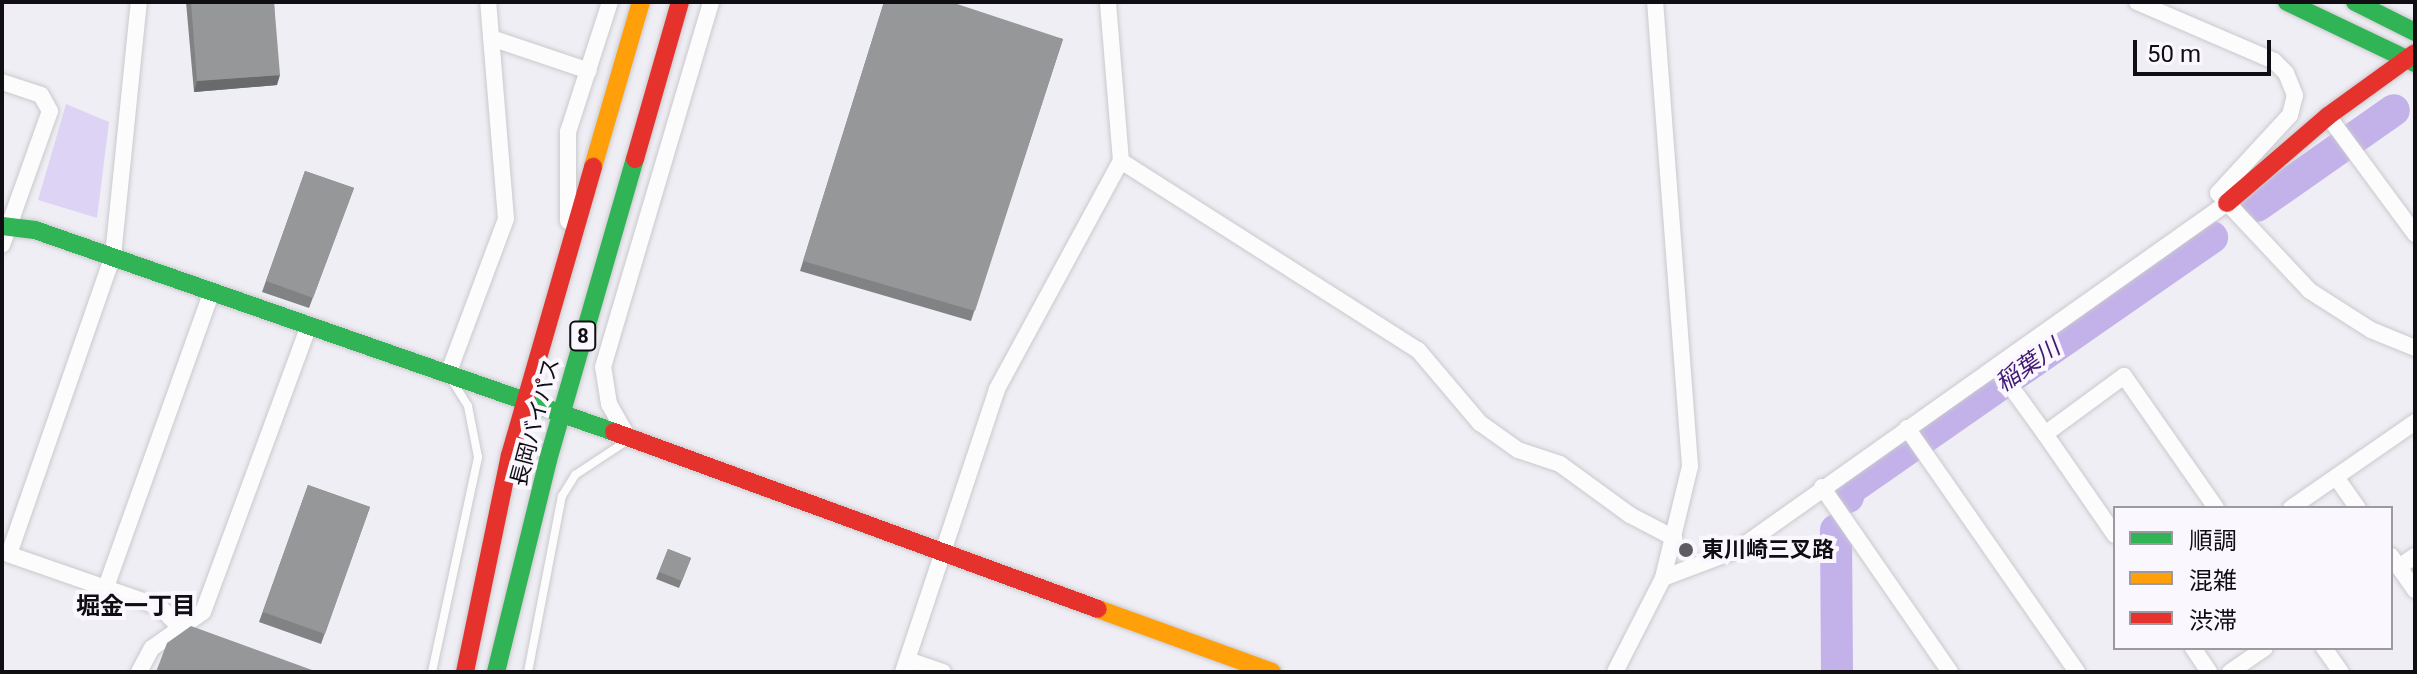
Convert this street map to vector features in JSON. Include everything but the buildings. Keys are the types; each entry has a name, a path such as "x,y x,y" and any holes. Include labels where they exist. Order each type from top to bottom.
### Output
{"main road":[{"name":"長岡バイパス","path":"465,672 510,455 527,402 569,238 641,2"},
{"name":"長岡バイパス","path":"496,672 625,181 665,74 680,2"},
{"path":"2227,203 2334,123 2412,58 2287,2"},
{"path":"2355,2 2415,32"},
{"path":"5,226 113,256 308,328 562,413 1272,672"}],"street":[{"path":"139,2 113,256 6,553 160,607 180,628"},
{"path":"448,374 506,219 488,2"},
{"path":"569,238 568,132 610,2"},
{"path":"629,439 609,404 603,367 686,66 711,2"},
{"path":"943,672 906,666 946,552 997,389 1121,161 1108,2"},
{"path":"1615,672 1663,578 1687,494 1692,439 1655,2"},
{"path":"2137,2 2274,61 2292,82 2295,105 2290,115 2231,173 2218,193 2310,291 2371,330 2415,348"},
{"path":"491,38 589,71"},
{"path":"2,82 41,95 50,111 5,226 2,245"},
{"path":"2334,123 2415,234"},
{"path":"1121,161 1418,350 1480,423 1518,450 1560,464 1630,515 1674,538"},
{"path":"1663,578 1737,550 1907,428 1998,369 2227,203"},
{"path":"106,587 211,294"},
{"path":"139,672 152,648 203,612 308,328"},
{"path":"1998,369 2113,532"},
{"path":"2045,434 2124,376 2215,506"},
{"path":"2294,506 2415,422"},
{"path":"1907,428 2077,672"},
{"path":"2336,477 2357,506"},
{"path":"1822,487 1950,672"},
{"path":"2415,556 2395,561 2415,590"},
{"path":"2194,650 2209,672"},
{"path":"2230,672 2262,650"},
{"path":"2325,650 2341,672"}],"lane":[{"path":"432,672 478,457 468,406 448,374"},
{"path":"528,672 562,496 575,475 629,439"}],"shaded area":[{"path":"66,104 109,122 97,218 38,200"}],"waterway":[{"name":"稲葉川","path":"2257,206 2394,110"},
{"name":"稲葉川","path":"1848,497 1850,489 2212,237"},
{"name":"稲葉川","path":"1836,530 1837,672"}],"traffic: fast":[{"path":"2287,2 2415,63"},
{"path":"2355,2 2415,32"},
{"path":"496,672 548,460 635,159"},
{"path":"2,226 35,230 614,432"}],"traffic: slow":[{"path":"593,167 641,2"},
{"path":"1098,609 1272,672"}],"traffic: jam":[{"path":"635,159 680,2"},
{"path":"2227,203 2328,116 2415,53"},
{"path":"465,672 510,455 593,167"},
{"path":"614,432 1098,609"}],"place":[{"name":"東川崎三叉路","path":"1686,550"}],"district":[{"name":"堀金一丁目","path":"136,607"}]}
